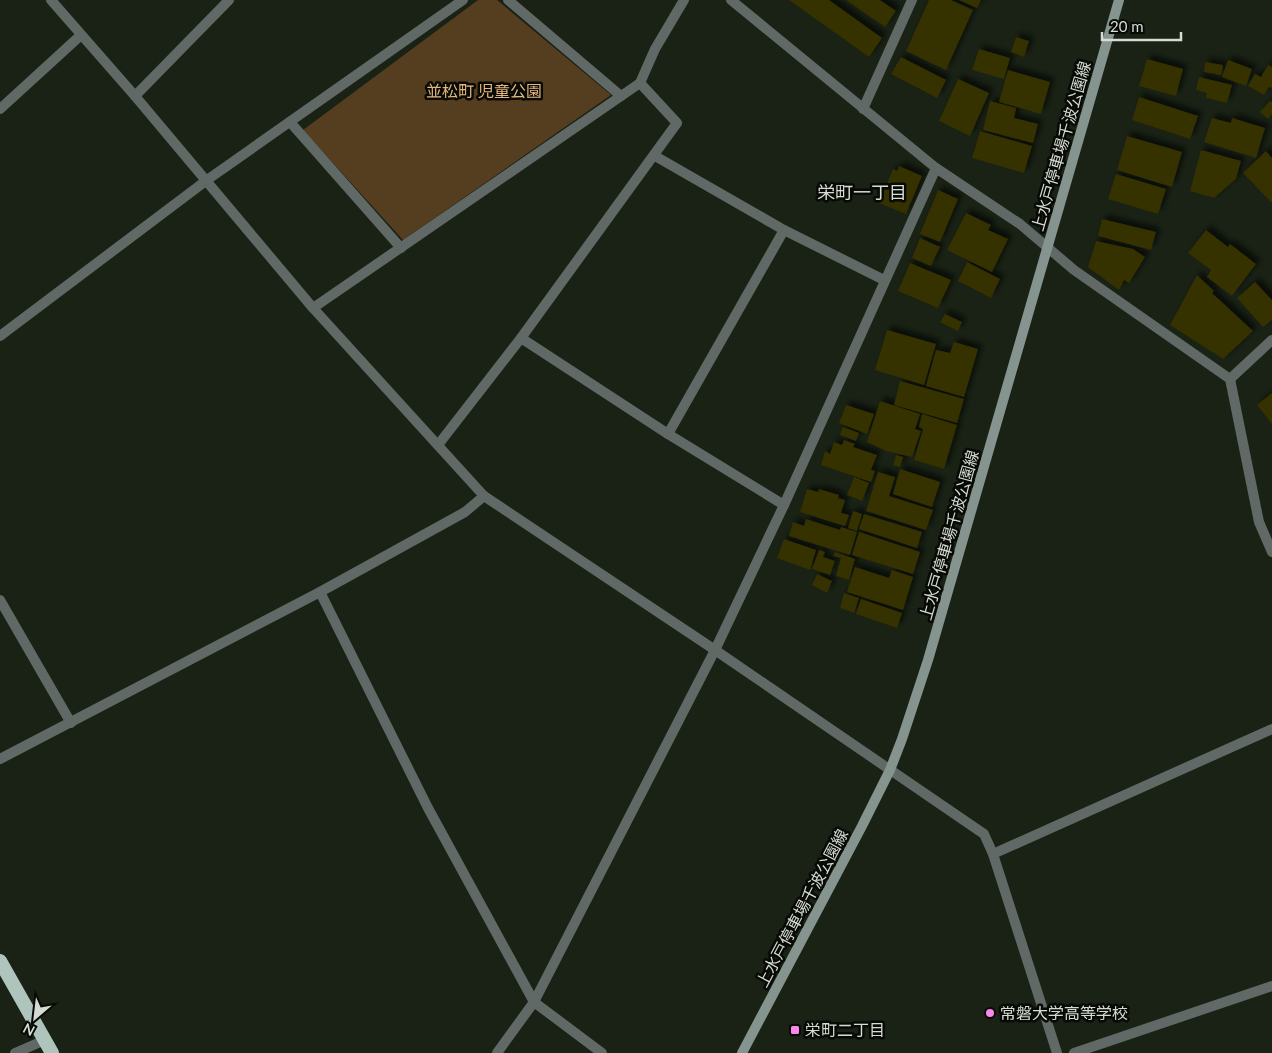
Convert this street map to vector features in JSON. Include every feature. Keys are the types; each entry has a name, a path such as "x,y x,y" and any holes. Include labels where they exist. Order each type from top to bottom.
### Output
{"highway":[{"path":"0,961 52,1053"}],"main road":[{"name":"上水戸停車場千波公園線","path":"742,1053 862,826 890,770 902,739 928,660 1118,0"}],"street":[{"path":"51,0 207,180 313,308 484,496 715,650 984,834 994,854 1057,1053"},
{"path":"135,96 229,0"},
{"path":"0,336 207,180 462,0"},
{"path":"508,0 621,96"},
{"path":"313,308 640,83 655,49 684,0"},
{"path":"732,0 936,168 1020,224 1074,270 1230,379 1259,522 1272,552"},
{"path":"863,109 912,0"},
{"path":"0,109 81,35"},
{"path":"438,445 521,338 655,156 677,123 640,83"},
{"path":"290,122 401,248"},
{"path":"655,156 784,230 884,280"},
{"path":"497,1053 534,1002 715,650 784,505 936,168"},
{"path":"668,434 784,230"},
{"path":"521,338 668,434 784,505"},
{"path":"1230,379 1272,340"},
{"path":"0,760 320,592 466,512 484,496"},
{"path":"320,592 428,808 534,1002 602,1053"},
{"path":"0,600 71,723"},
{"path":"994,854 1272,729"},
{"path":"1074,1053 1272,986"},
{"path":"15,1053 45,1040"}],"green space":[{"name":"並松町 児童公園","path":"478,0 497,0 611,95 403,240 303,130"}],"building":[{"path":"789,0 829,0 882,38 869,57"},
{"path":"846,0 880,0 896,11 885,27"},
{"path":"929,0 951,0 973,10 946,70 906,51"},
{"path":"959,0 981,0 977,8"},
{"path":"1016,37 1029,41 1024,57 1011,52"},
{"path":"979,49 1010,58 1004,79 972,70"},
{"path":"901,57 946,80 937,98 891,74"},
{"path":"1147,59 1183,69 1176,96 1139,86"},
{"path":"1228,60 1252,69 1246,86 1222,77"},
{"path":"1205,62 1223,65 1221,75 1204,72"},
{"path":"1268,65 1272,67 1272,88 1269,87 1264,95 1248,86 1255,74 1261,77"},
{"path":"1008,70 1050,82 1041,114 999,102"},
{"path":"1199,77 1232,85 1227,103 1206,98 1207,93 1196,90"},
{"path":"958,79 989,93 970,136 939,121"},
{"path":"1139,97 1198,116 1190,139 1132,120"},
{"path":"990,101 1016,108 1014,118 1038,124 1033,143 983,130"},
{"path":"1270,101 1272,102 1272,114 1268,119 1260,112"},
{"path":"1212,118 1231,123 1232,118 1265,128 1256,158 1204,142"},
{"path":"980,131 1032,146 1024,173 972,158"},
{"path":"1127,136 1182,152 1172,187 1117,170"},
{"path":"1201,150 1241,161 1236,179 1214,198 1190,191"},
{"path":"1266,151 1272,158 1272,203 1243,173"},
{"path":"899,166 922,176 906,214 879,203 893,169 897,171"},
{"path":"1116,174 1166,189 1158,214 1108,199"},
{"path":"938,190 958,199 940,242 920,234"},
{"path":"966,213 991,225 988,230 1008,239 992,272 947,250"},
{"path":"1102,219 1156,232 1151,250 1098,236"},
{"path":"1206,230 1228,247 1230,244 1256,264 1232,296 1207,277 1211,270 1188,253"},
{"path":"920,238 940,247 931,266 912,258"},
{"path":"1096,241 1133,249 1145,257 1129,283 1124,280 1119,290 1088,267"},
{"path":"967,262 1000,279 991,298 958,281"},
{"path":"910,263 951,280 938,308 898,291"},
{"path":"1197,275 1214,291 1212,293 1253,331 1223,359 1170,325"},
{"path":"1255,282 1272,300 1272,320 1263,327 1237,298"},
{"path":"945,314 962,322 958,331 940,322"},
{"path":"887,330 936,344 924,385 875,370"},
{"path":"954,342 978,349 964,397 926,386 936,350 950,353"},
{"path":"900,381 964,399 957,423 894,405"},
{"path":"1272,393 1272,424 1257,405"},
{"path":"880,401 920,414 915,429 921,431 912,457 886,451 867,442"},
{"path":"846,405 874,414 867,434 839,423"},
{"path":"922,414 957,425 944,469 914,460 923,429 919,427"},
{"path":"843,427 859,433 856,441 840,435"},
{"path":"844,440 855,444 853,447 877,455 871,470 875,471 871,482 821,465 825,451 830,454 834,442 842,445"},
{"path":"896,455 903,457 900,467 893,465"},
{"path":"900,469 940,482 932,507 893,494"},
{"path":"878,472 895,477 889,496 933,510 926,530 866,511"},
{"path":"854,477 869,483 862,501 847,495"},
{"path":"807,489 818,492 819,489 839,495 838,498 845,500 841,513 849,515 845,526 800,512"},
{"path":"853,511 862,514 857,531 848,528"},
{"path":"864,514 922,532 917,548 859,529"},
{"path":"806,519 840,530 841,527 857,532 850,555 789,536 793,522 804,526"},
{"path":"859,532 920,552 913,574 852,555"},
{"path":"784,539 816,550 810,570 777,558"},
{"path":"819,550 825,552 823,557 835,561 830,575 812,569"},
{"path":"835,552 855,559 849,580 836,576 841,558 833,556"},
{"path":"855,567 889,578 892,570 913,577 903,610 847,592"},
{"path":"817,574 832,581 827,593 812,585"},
{"path":"844,593 859,598 854,613 840,608"},
{"path":"861,599 902,613 897,628 856,614"}],"place":[{"name":"常磐大学高等学校","path":"990,1013"},
{"name":"栄町二丁目","path":"795,1030"}],"district":[{"name":"栄町一丁目","path":"862,193"}]}
